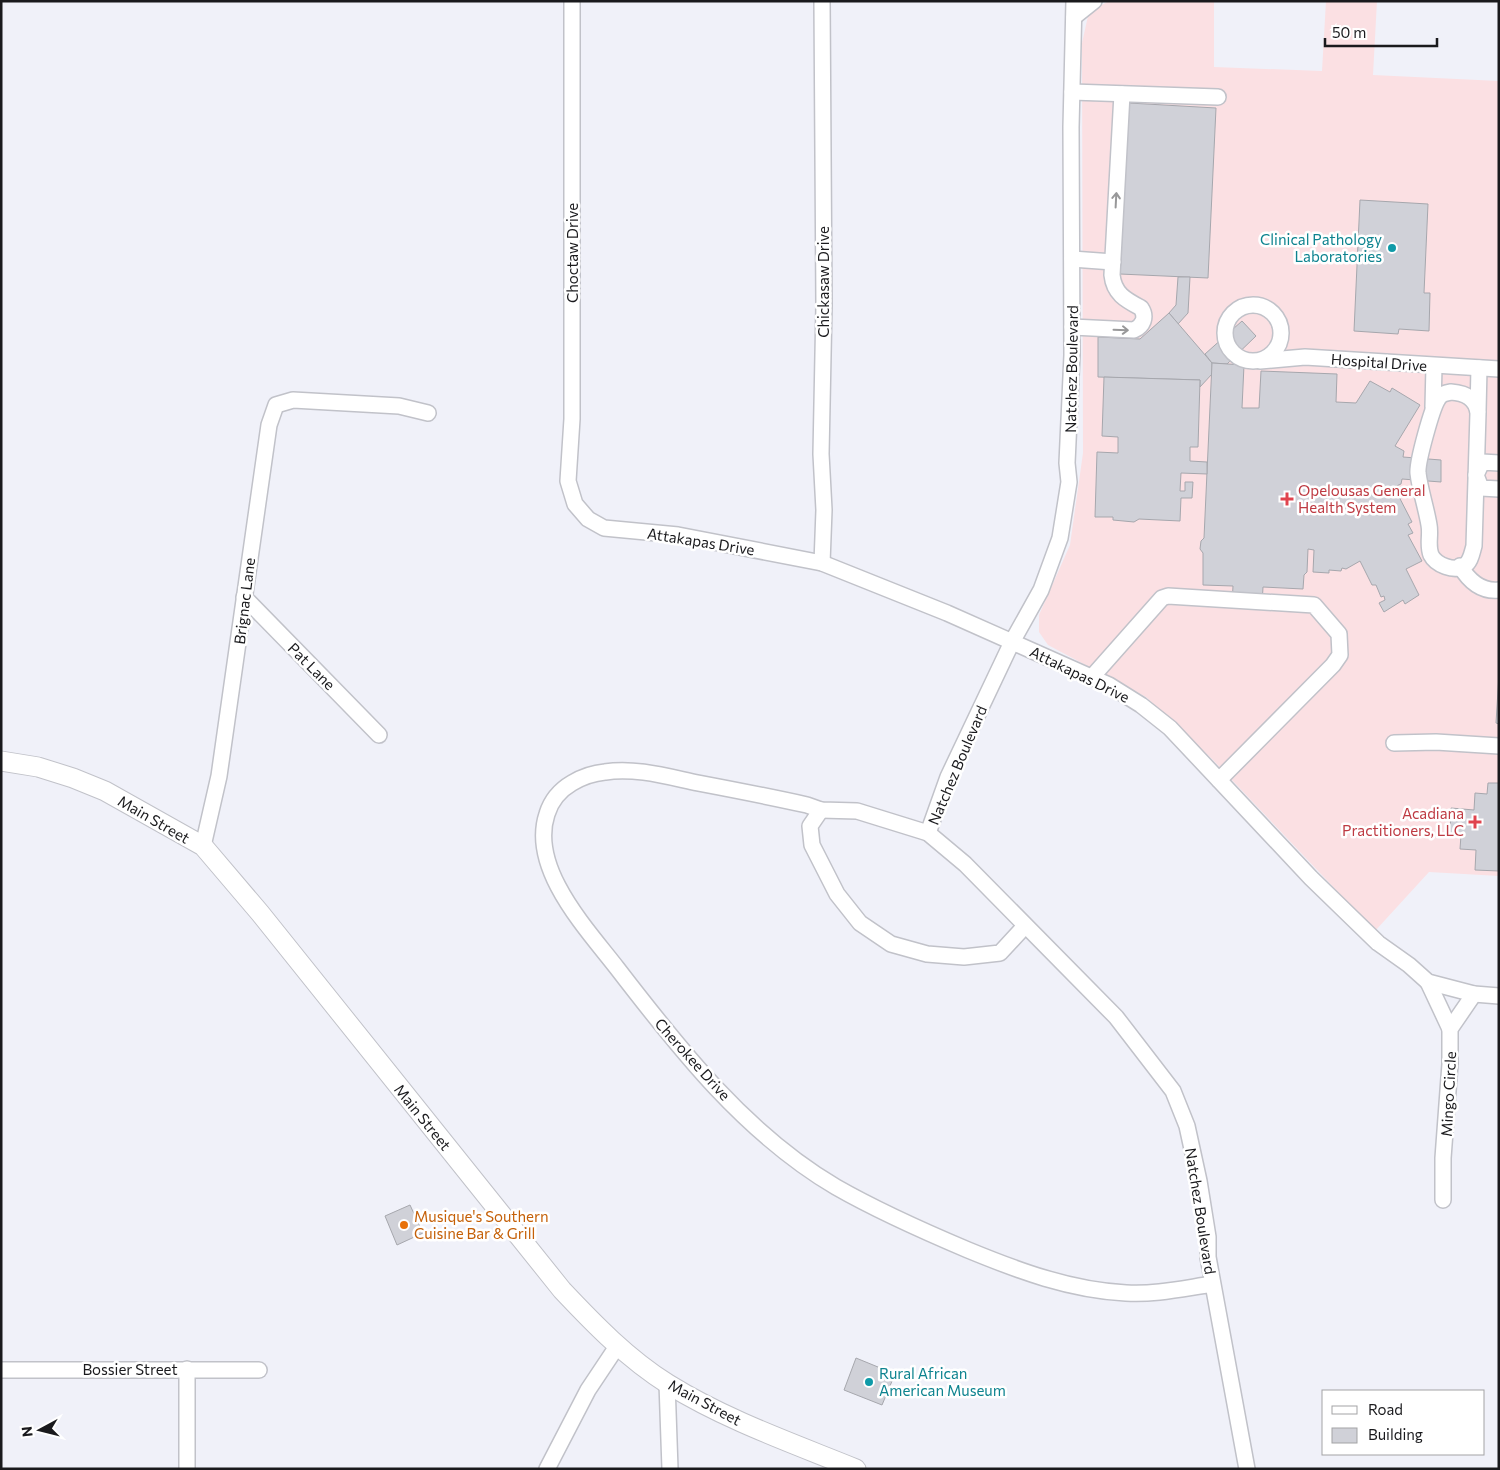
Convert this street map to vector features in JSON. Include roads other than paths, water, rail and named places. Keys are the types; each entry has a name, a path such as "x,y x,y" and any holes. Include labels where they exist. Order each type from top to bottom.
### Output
{"main road":[{"name":"Main Street","path":"1,761 38,767 97,788 122,799 203,846 260,913 562,1290 618,1345 667,1383 742,1422 856,1469"}],"street":[{"name":"Choctaw Drive","path":"572,1 572,410 568,481 575,504"},
{"name":"Chickasaw Drive","path":"822,1 824,305 821,454 824,510 822,563"},
{"name":"Natchez Boulevard","path":"1074,1 1069,482 1060,538 1041,590 1012,642 948,777 928,834 965,864 1116,1017 1173,1091 1187,1126 1199,1181 1213,1284 1247,1469"},
{"path":"1074,17 1094,1"},
{"path":"1072,92 1218,97"},
{"path":"1072,328 1134,330 1142,323 1144,312 1141,308 1122,297 1113,283 1122,94"},
{"path":"1072,259 1113,262"},
{"name":"Hospital Drive","path":"1280,342 1280,323 1268,308 1250,304 1233,312 1224,329 1228,347 1241,359 1260,361 1305,357 1499,369"},
{"path":"1260,361 1275,350 1280,342 1288,351 1305,357"},
{"path":"1433,410 1434,366"},
{"path":"1478,413 1477,406 1467,395 1451,392 1443,394 1438,399 1433,410 1418,472 1429,524 1429,546 1436,562 1445,566 1464,566 1471,557 1474,546 1480,368"},
{"name":"Brignac Lane","path":"203,846 220,776 269,425 276,405 293,400 399,406 428,413"},
{"path":"1499,463 1482,462 1476,475 1481,488 1499,489"},
{"name":"Attakapas Drive","path":"575,504 588,519 604,528 678,535 822,563 947,612 1092,677 1141,705 1170,728 1364,931 1428,982 1474,994 1499,996"},
{"path":"1460,566 1468,578 1477,586 1499,590"},
{"path":"1092,677 1162,598 1168,596 1314,605 1339,634 1340,654 1333,665 1219,780"},
{"name":"Pat Lane","path":"244,597 379,735"},
{"path":"1394,743 1499,746"},
{"name":"Cherokee Drive","path":"928,834 857,811 822,810 808,805 661,775 624,771 606,771 571,783 557,794 548,811 543,830 544,848 556,884 577,916 686,1056 731,1103 772,1141 802,1165 833,1185 898,1220 1002,1264 1055,1282 1091,1290 1128,1294 1213,1284"},
{"path":"822,810 810,826 812,845 837,894 860,923 891,944 936,955 964,957 1000,952 1025,926"},
{"path":"1428,982 1450,1029"},
{"name":"Mingo Circle","path":"1443,1200 1443,1158 1450,1064 1450,1029 1474,994"},
{"path":"547,1469 588,1390 618,1345"},
{"path":"187,1369 187,1469"},
{"name":"Bossier Street","path":"1,1370 259,1370"},
{"path":"667,1383 670,1469"}],"place":[{"name":"Clinical Pathology Laboratories","path":"1392,248"},
{"name":"Opelousas General Health System","path":"1287,499"},
{"name":"Acadiana Practitioners, LLC","path":"1475,822"},
{"name":"Musique's Southern Cuisine Bar & Grill","path":"404,1225"},
{"name":"Rural African American Museum","path":"869,1382"}]}
